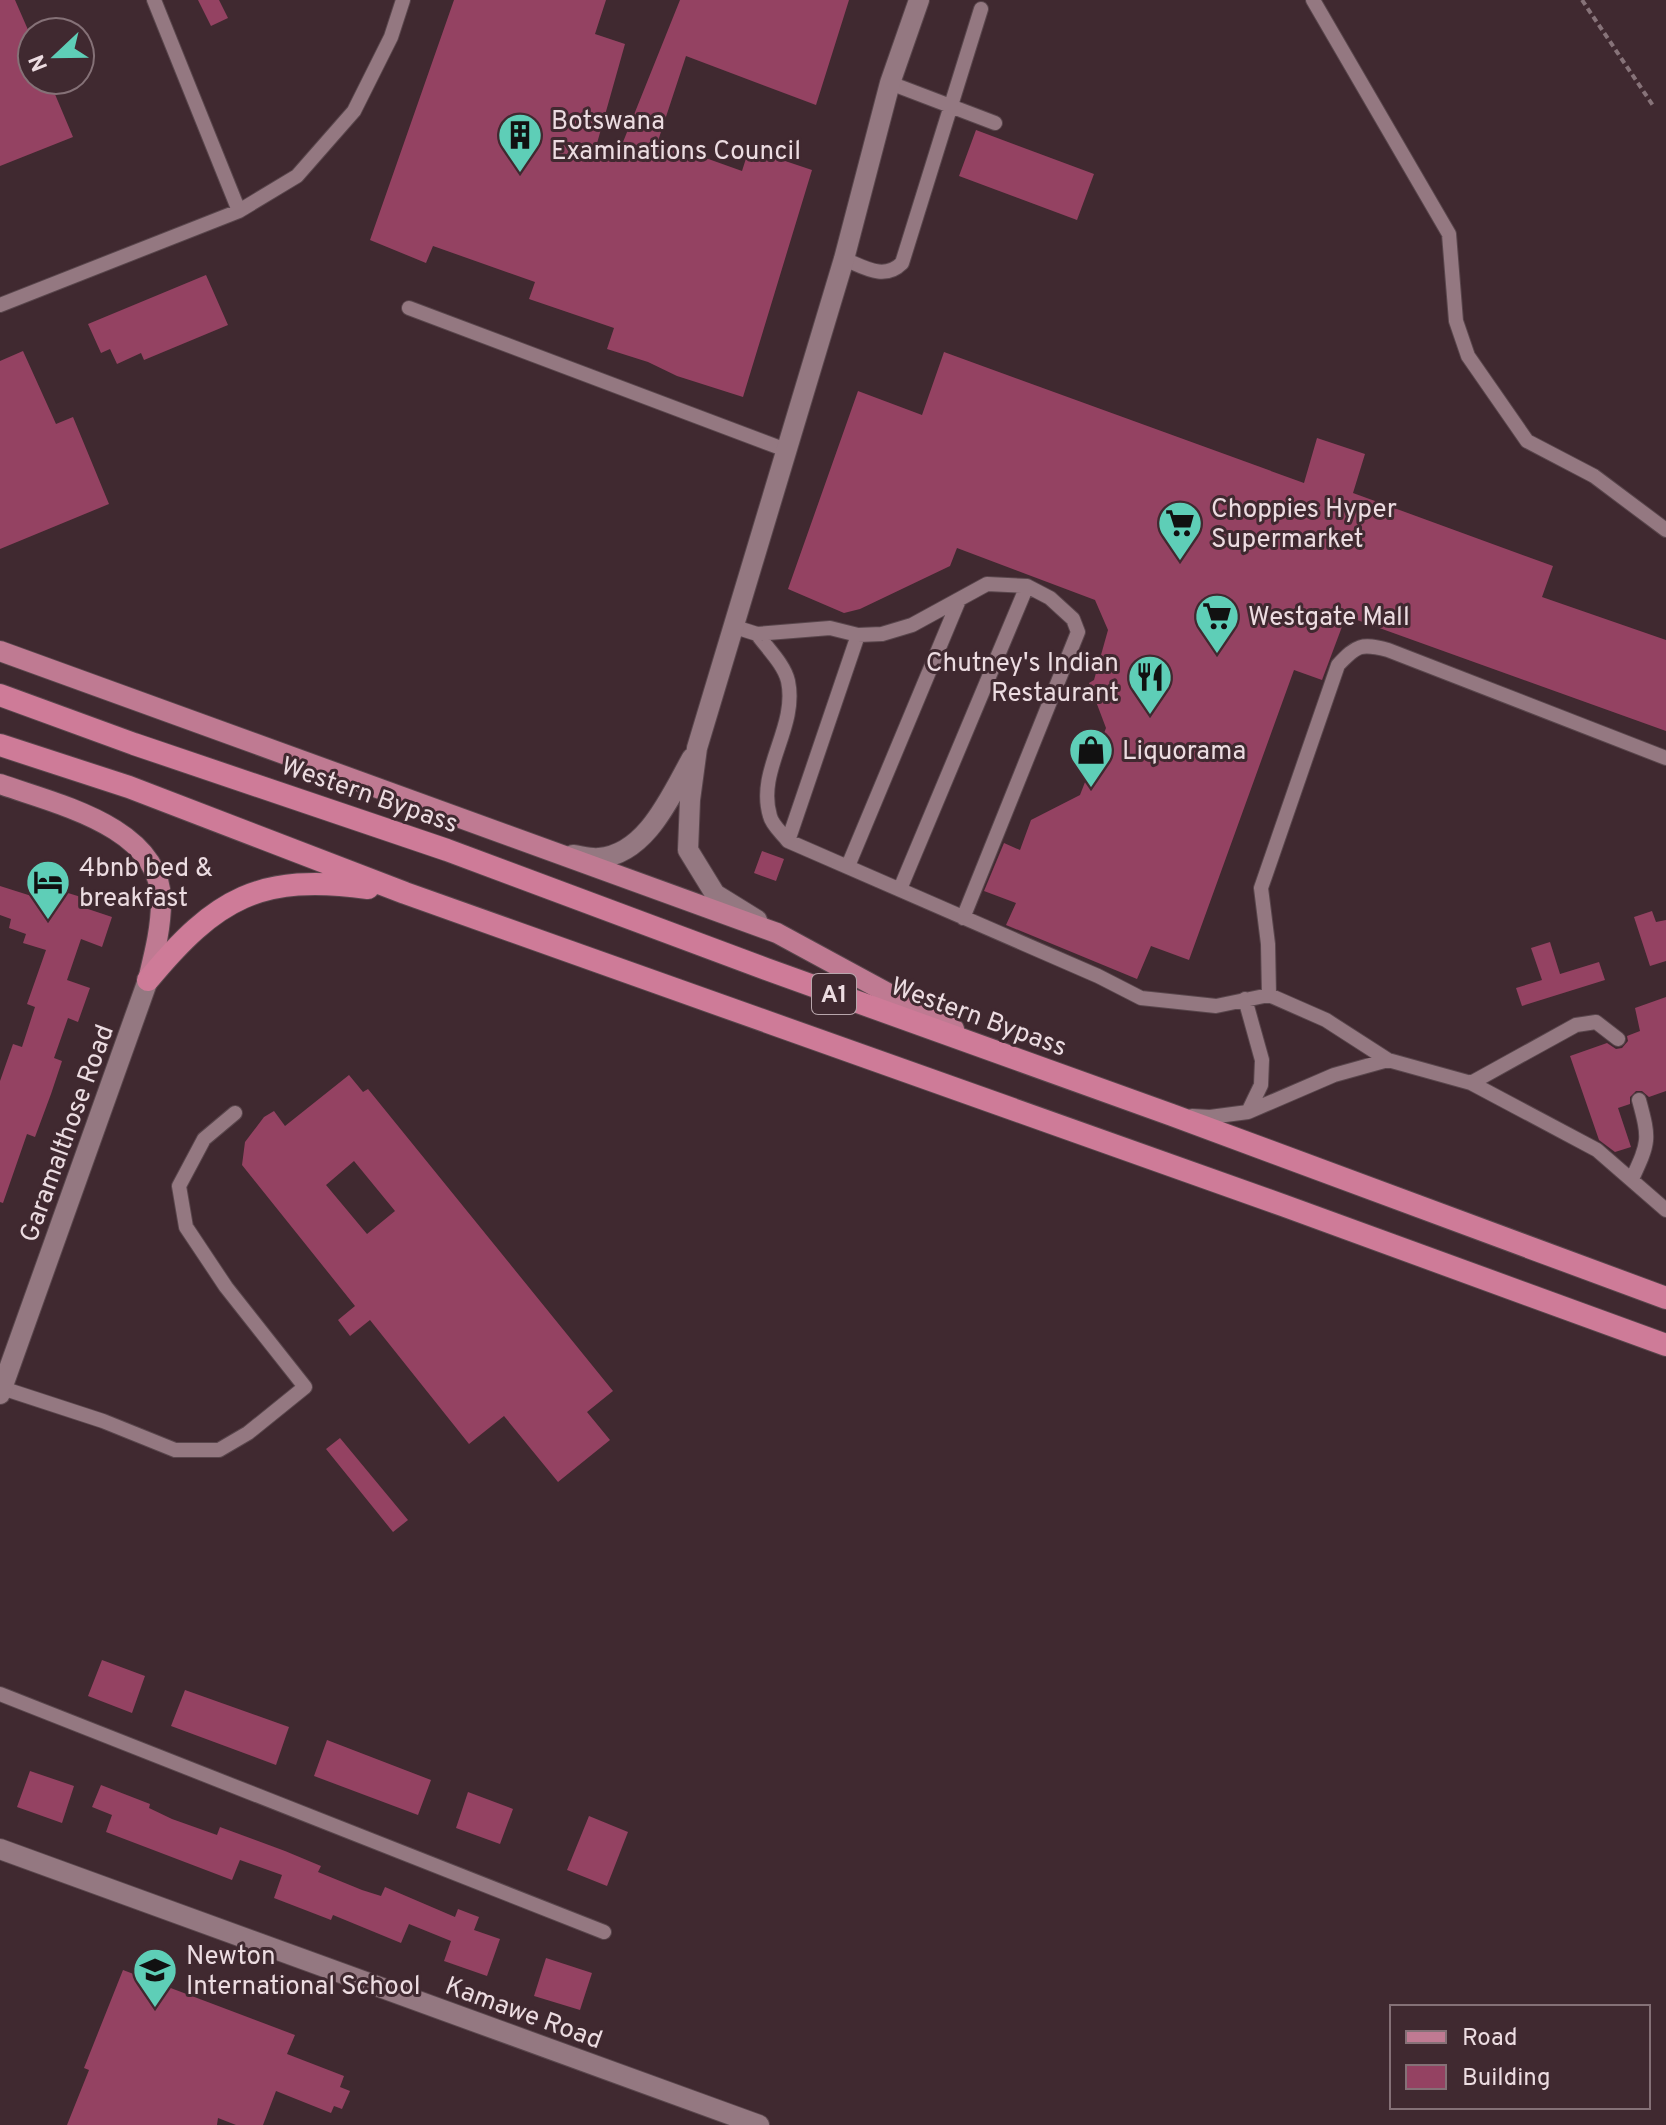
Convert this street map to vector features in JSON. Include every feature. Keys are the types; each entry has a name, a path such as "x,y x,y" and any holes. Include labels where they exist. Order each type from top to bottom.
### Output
{"highway":[{"name":"Western Bypass","path":"0,695 447,850 1666,1298"},
{"name":"A1","path":"0,745 129,787 405,893 1270,1200 1666,1345"},
{"path":"148,980 181,940 220,908 253,892 298,884 338,884 405,893"}],"main road":[{"path":"0,651 777,933 994,1051"},
{"path":"0,754 59,766"},
{"path":"0,784 94,818 126,838 153,864 162,899 158,937 148,980"}],"street":[{"path":"777,933 715,894 688,850 690,800 697,748 844,259 890,83 919,0"},
{"path":"553,852 599,858 631,846 652,825 697,748"},
{"name":"Garamalthose Road","path":"1,1390 148,980"},
{"name":"Kamawe Road","path":"0,1849 759,2125"}],"lane":[{"path":"154,0 239,211"},
{"path":"0,305 239,211 297,176 354,111 391,37 403,0"},
{"path":"909,29 910,0"},
{"path":"1313,0 1449,234 1456,321 1468,356 1527,441 1594,476 1666,530"},
{"path":"844,259 880,273 894,271 902,263 981,9"},
{"path":"890,83 995,123"},
{"path":"409,308 786,450"},
{"path":"732,626 757,634 830,628 858,635 882,634 912,625 987,584 1027,586 1050,598 1073,619 1078,632 963,918"},
{"path":"900,889 1027,586"},
{"path":"848,866 959,600"},
{"path":"757,634 784,671 788,684 789,718 766,794 770,819 788,841 1098,976 1141,998 1216,1006 1269,995 1326,1020 1388,1060 1471,1083 1597,1150 1666,1210"},
{"path":"788,841 858,635"},
{"path":"1269,995 1268,944 1261,888 1338,665 1354,649 1369,645 1388,650 1666,758"},
{"path":"1245,999 1262,1060 1261,1085 1248,1112"},
{"path":"1471,1083 1576,1025 1596,1022 1618,1039"},
{"path":"1172,1115 1210,1117 1248,1112 1334,1075 1388,1060"},
{"path":"1632,1179 1648,1145 1648,1131 1639,1100"},
{"path":"1,1390 103,1421 175,1450 219,1450 248,1433 305,1387 226,1287 186,1227 179,1186 204,1139 235,1113"},
{"path":"0,1694 604,1932"}],"path":[{"path":"1582,0 1654,107"}],"building":[{"path":"0,0 15,0 22,16 16,16 16,96 56,96 73,137 0,166"},
{"path":"198,0 219,0 228,18 211,26"},
{"path":"454,0 606,0 595,34 625,44 594,154 615,162 680,0 849,0 816,105 686,56 658,141 742,171 749,149 812,170 743,397 607,349 614,328 529,299 535,282 433,246 426,263 370,240"},
{"path":"976,130 1094,174 1077,220 959,176"},
{"path":"206,275 228,325 144,360 141,353 117,364 110,349 101,353 88,324"},
{"path":"23,351 56,424 73,417 109,504 0,549 0,361"},
{"name":"Westgate Mall","path":"944,352 1304,483 1317,438 1365,454 1353,493 1553,566 1542,597 1666,640 1666,731 1346,616 1322,680 1294,670 1189,960 1151,946 1137,979 1006,925 1016,903 984,891 1004,843 1020,850 1031,820 1080,795 1106,728 1089,683 1094,680 1108,630 1095,600 957,548 950,566 860,609 844,613 788,589 858,391 922,415"},
{"path":"762,851 784,859 776,881 754,873"},
{"path":"0,886 41,899 45,886 81,897 79,906 112,917 102,947 81,939 67,980 90,988 78,1022 68,1018 54,1058 62,1061 51,1094 35,1137 27,1134 3,1203 0,1202 0,1081 13,1044 22,1047 35,1007 27,1004 46,950 23,943 26,934 9,928 11,919 0,915"},
{"path":"1652,911 1656,922 1666,920 1666,961 1650,966 1634,917"},
{"path":"1550,942 1560,974 1599,962 1605,980 1522,1006 1516,988 1542,980 1531,948"},
{"path":"1666,997 1666,1091 1649,1097 1642,1091 1636,1091 1630,1097 1630,1104 1618,1108 1631,1147 1615,1152 1599,1140 1570,1056 1607,1043 1616,1049 1622,1048 1628,1041 1627,1036 1640,1031 1635,1008"},
{"path":"349,1075 363,1092 368,1089 613,1391 587,1412 610,1440 558,1482 504,1416 469,1444 370,1320 350,1336 338,1320 355,1306 242,1165 245,1142 264,1117 274,1111 285,1126","holes":["354,1161 395,1211 367,1234 326,1185"]},
{"path":"340,1438 408,1520 393,1532 326,1449"},
{"path":"102,1660 145,1676 132,1713 88,1696"},
{"path":"185,1690 289,1727 276,1765 171,1726"},
{"path":"327,1740 431,1780 418,1815 314,1776"},
{"path":"30,1771 74,1786 62,1823 17,1807"},
{"path":"101,1785 150,1804 149,1808 172,1819 217,1835 220,1827 285,1851 321,1866 318,1872 362,1890 381,1896 385,1887 455,1917 458,1909 479,1917 474,1930 500,1939 487,1976 444,1961 451,1941 409,1924 401,1943 333,1915 331,1920 274,1898 282,1875 240,1860 232,1880 106,1832 112,1815 92,1807"},
{"path":"468,1792 513,1809 500,1844 456,1828"},
{"path":"589,1816 628,1832 607,1886 567,1870"},
{"path":"546,1958 592,1973 580,2010 534,1996"},
{"path":"123,1970 295,2035 287,2054 344,2076 340,2087 350,2091 342,2109 334,2106 331,2113 276,2091 263,2125 236,2125 218,2118 217,2125 67,2125 89,2070 84,2068"}],"place":[{"name":"Botswana Examinations Council","path":"520,174"},
{"name":"Choppies Hyper Supermarket","path":"1180,562"},
{"name":"Westgate Mall","path":"1217,655"},
{"name":"Chutney's Indian Restaurant","path":"1150,716"},
{"name":"Liquorama","path":"1091,789"},
{"name":"4bnb bed & breakfast","path":"48,921"},
{"name":"Newton International School","path":"155,2009"}]}
